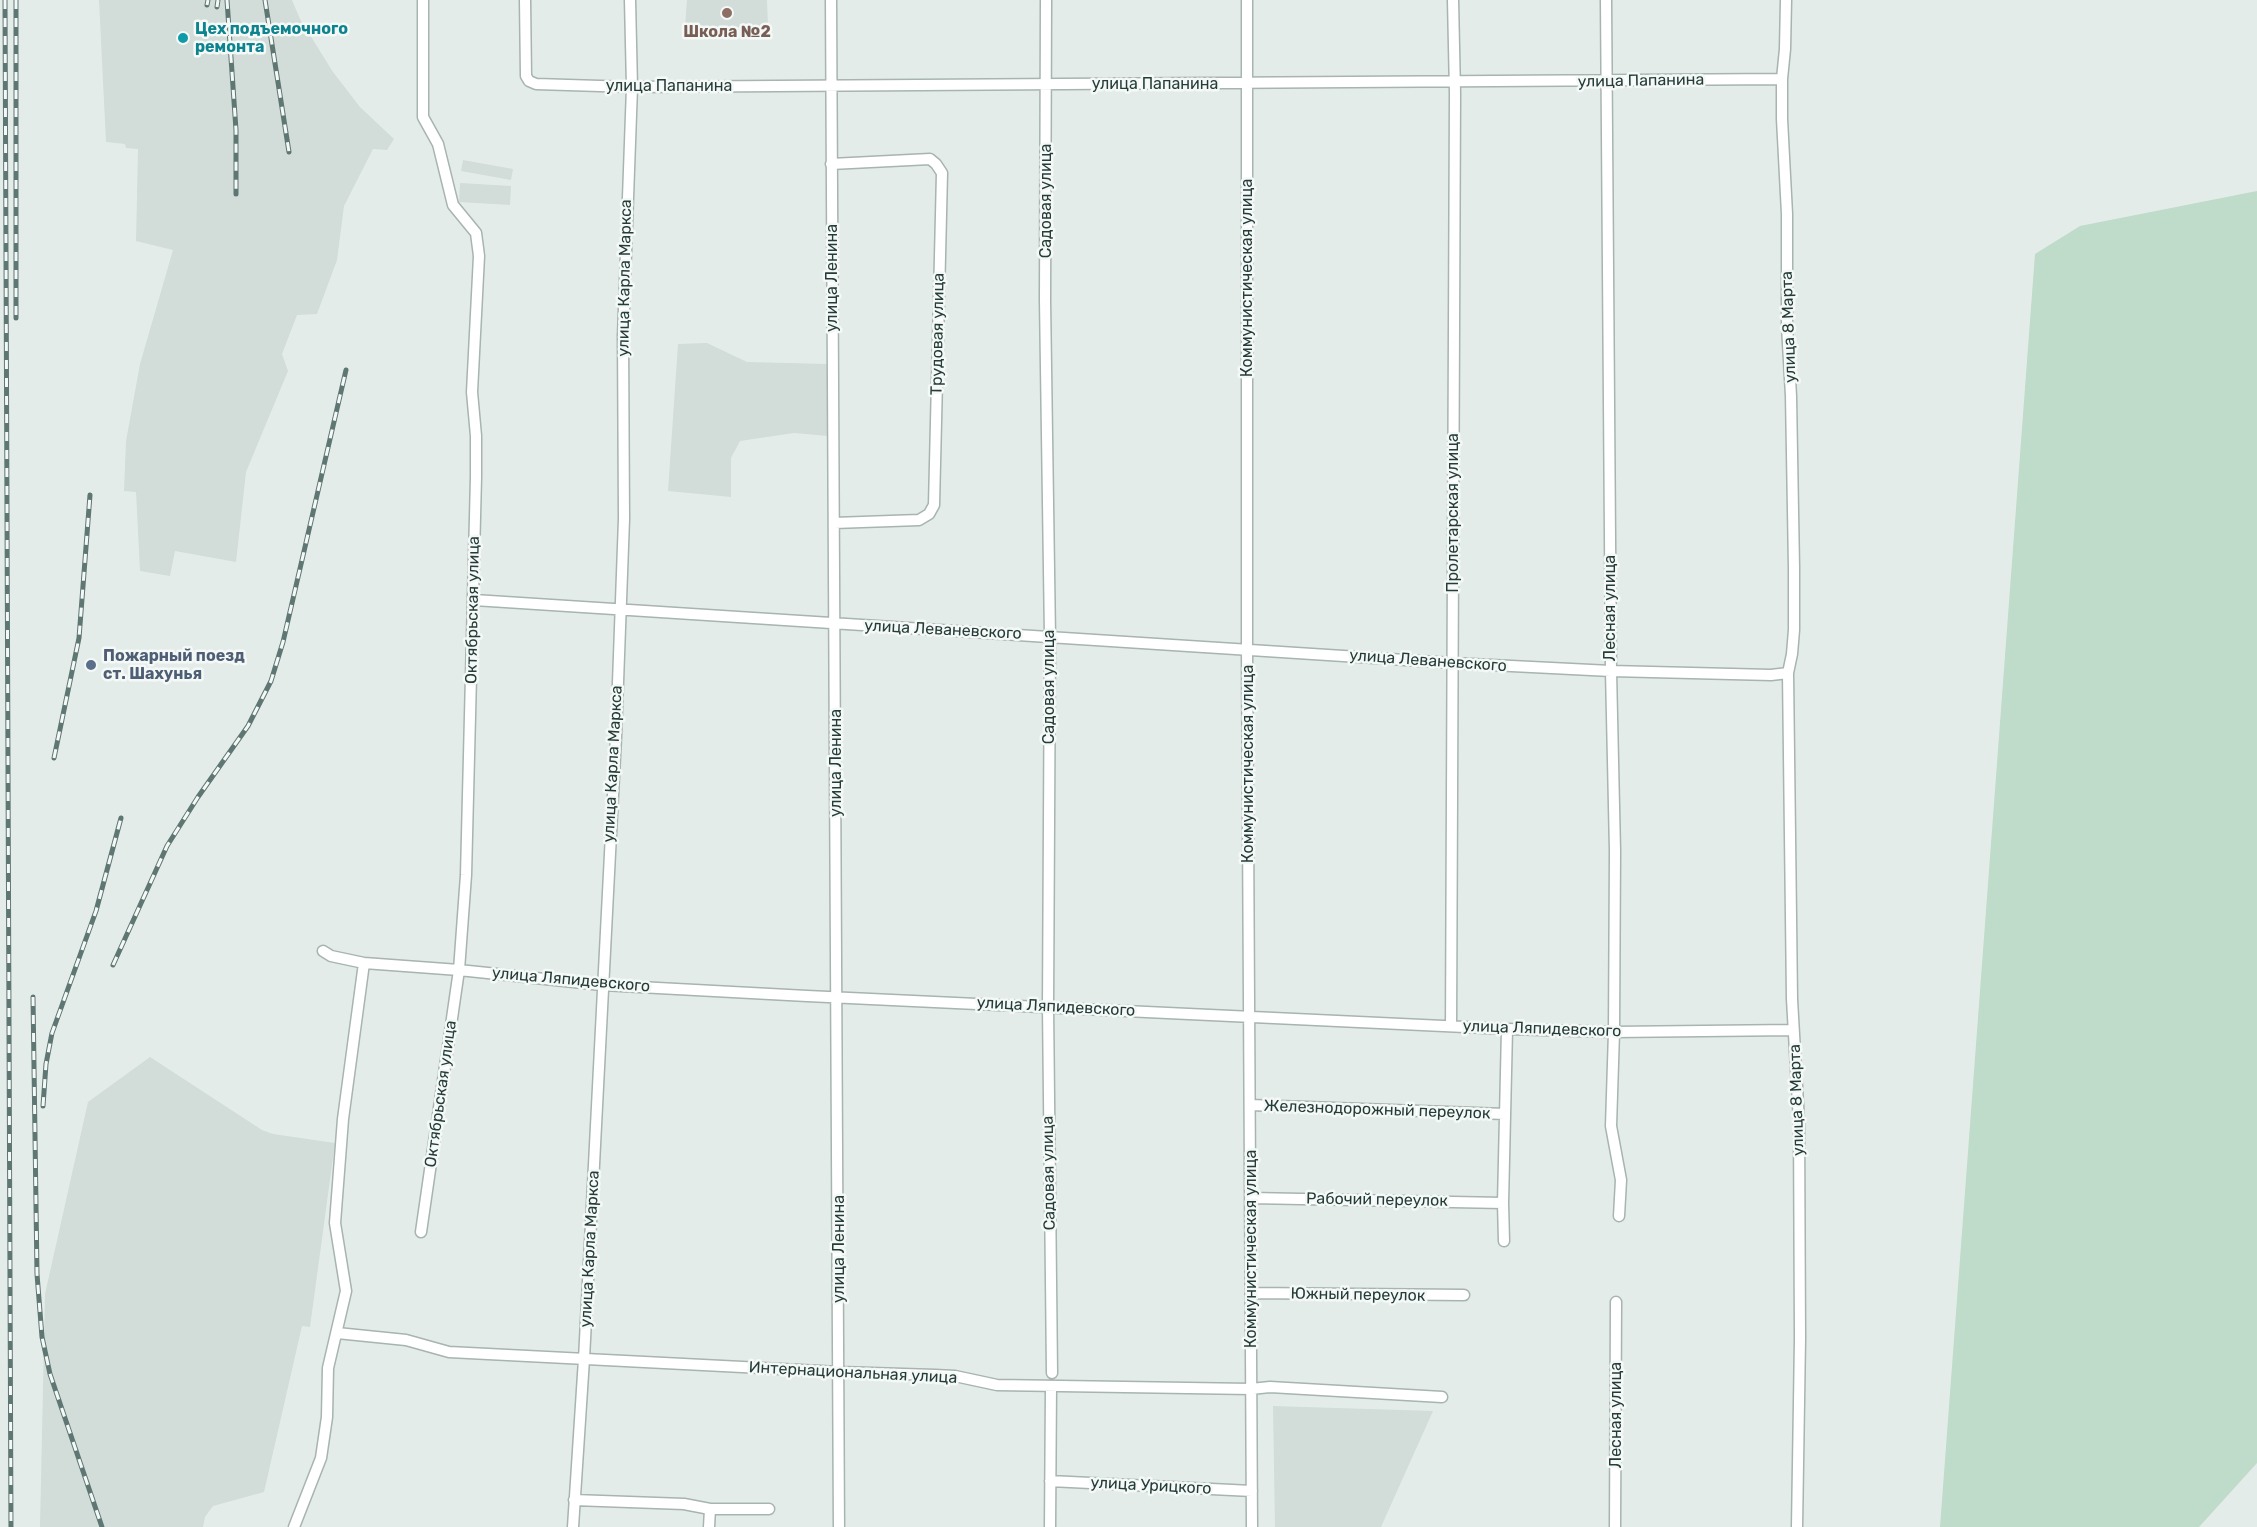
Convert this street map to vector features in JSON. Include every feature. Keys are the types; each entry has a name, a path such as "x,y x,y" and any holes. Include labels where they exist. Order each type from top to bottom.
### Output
{"street":[{"name":"Октябрьская улица","path":"421,1232 459,970 466,875 474,600 476,436 472,392 479,256 476,233 453,205 438,144 423,117 423,0"},
{"name":"улица Папанина","path":"525,0 526,68 529,81 557,86 1247,84 1782,79"},
{"name":"улица Карла Маркса","path":"573,1527 584,1359 624,519 623,336 632,87 630,0"},
{"name":"улица Ленина","path":"831,0 840,1372 839,1527"},
{"name":"Садовая улица","path":"1046,0 1045,300 1050,637 1048,1006 1052,1373"},
{"name":"Коммунистическая улица","path":"1247,0 1247,649 1252,1527"},
{"name":"Пролетарская улица","path":"1451,1026 1453,0"},
{"name":"Лесная улица","path":"1606,0 1611,671 1616,851 1611,1126 1621,1180 1619,1216"},
{"name":"улица 8 Марта","path":"1786,0 1782,79 1794,568 1792,654 1788,673 1793,1030 1799,1122 1800,1339 1797,1527"},
{"name":"Трудовая улица","path":"831,164 930,159 942,173 934,505 929,514 919,520 834,523"},
{"name":"улица Леваневского","path":"474,600 1452,663 1611,671 1771,675 1788,673"},
{"name":"улица Ляпидевского","path":"323,951 331,956 364,963 602,985 1507,1029 1614,1032 1793,1030"},
{"path":"294,1527 321,1458 327,1417 328,1368 345,1291 336,1223 342,1131 364,963"},
{"path":"1504,1241 1507,1029"},
{"name":"Железнодорожный переулок","path":"1250,1105 1505,1114"},
{"name":"Рабочий переулок","path":"1251,1198 1503,1203"},
{"name":"Южный переулок","path":"1251,1293 1464,1295"},
{"name":"Лесная улица","path":"1615,1527 1616,1302"},
{"name":"Интернациональная улица","path":"337,1333 406,1340 449,1352 955,1376 997,1385 1251,1389 1270,1387 1442,1397"},
{"path":"1050,1527 1051,1386"},
{"name":"улица Урицкого","path":"1050,1481 1252,1491"},
{"path":"574,1500 684,1504 710,1509 769,1509"},
{"path":"710,1509 710,1527"}],"shaded area":[{"path":"99,0 292,0 300,19 333,72 360,107 394,139 387,150 373,149 344,206 337,260 317,314 297,315 282,354 288,371 246,472 236,562 175,551 170,576 140,571 136,492 124,491 126,441 140,364 173,250 136,241 138,149 126,148 125,144 106,142"},
{"name":"Школа №2","path":"687,0 767,0 768,27 685,27"},
{"path":"463,160 513,169 511,180 461,171"},
{"path":"460,183 511,186 510,205 459,202"},
{"path":"707,343 747,362 828,364 828,436 794,433 740,441 731,458 731,497 668,491 678,344"},
{"path":"150,1057 262,1130 273,1134 335,1143 310,1327 302,1326 264,1492 213,1506 205,1517 203,1527 40,1527 45,1294 88,1102"},
{"path":"1273,1406 1433,1411 1381,1527 1275,1527"}],"green space":[{"path":"2257,191 2257,1463 2199,1527 1940,1527 2035,254 2080,226"}],"railway":[{"path":"5,0 11,1527"},
{"path":"16,0 16,318"},
{"path":"207,5 208,0"},
{"path":"217,7 218,0"},
{"path":"227,0 236,130 236,194"},
{"path":"265,0 289,152"},
{"path":"113,965 167,846 248,726 271,681 283,642 346,370"},
{"path":"54,758 79,638 90,495"},
{"path":"43,1106 46,1064 52,1033 96,911 121,818"},
{"path":"33,997 37,1274 42,1337 50,1374 102,1527"}],"place":[{"name":"Школа №2","path":"727,13"},
{"name":"Цех подъемочного ремонта","path":"183,38"},
{"name":"Пожарный поезд ст. Шахунья","path":"91,665"}]}
